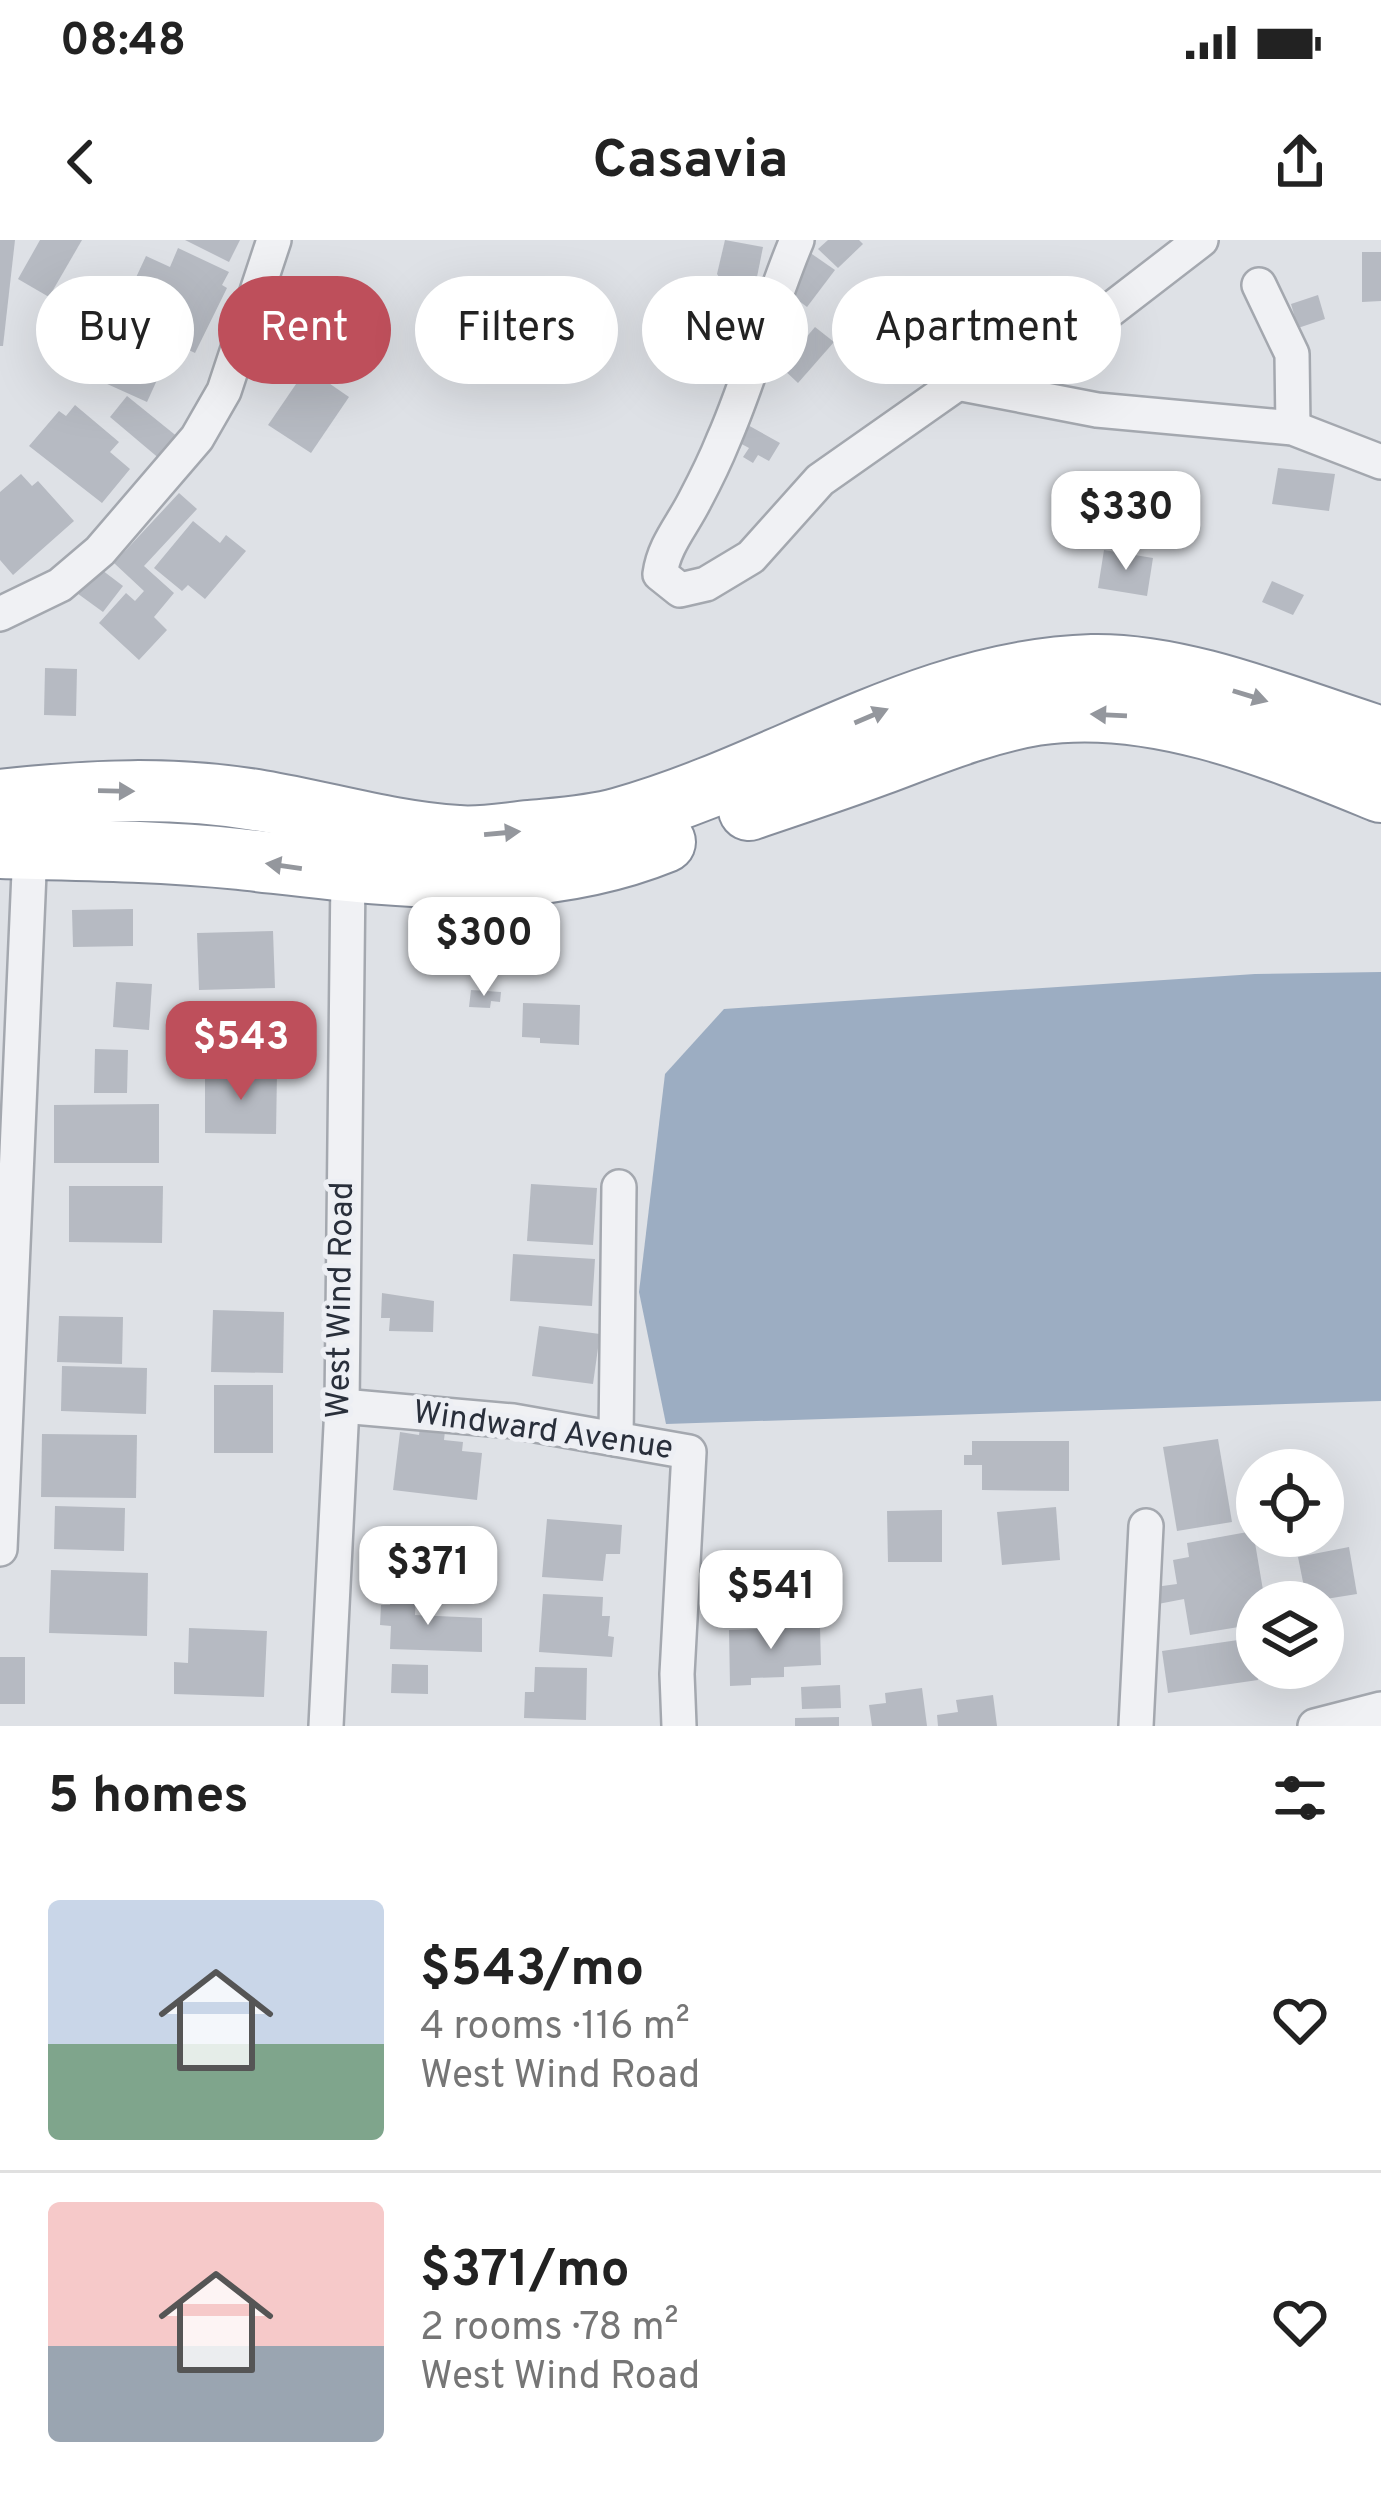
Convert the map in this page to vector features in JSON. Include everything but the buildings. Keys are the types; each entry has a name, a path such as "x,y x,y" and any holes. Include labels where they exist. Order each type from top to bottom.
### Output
{"highway":[{"path":"10,832 87,790 201,793 461,836 616,819 708,788 878,712 946,690 1017,671 1096,665 1176,674 1381,737"},
{"path":"10,832 348,874 454,881 539,874 624,859 957,735 1038,715 1112,713 1173,722 1294,756 1381,792"}],"street":[{"path":"0,614 60,585 100,551 196,438 224,391 274,240"},
{"path":"797,240 771,300 748,382 694,502 662,554 660,574 680,590 706,584 751,556 820,480 956,384"},
{"path":"1121,301 1201,240"},
{"path":"1258,285 1292,355 1293,428"},
{"path":"962,384 1097,410 1293,428 1381,463"},
{"path":"0,1549 10,832"},
{"name":"West Wind Road","path":"326,1726 342,1406 348,874"},
{"path":"616,1439 619,1187"},
{"name":"Windward Avenue","path":"342,1406 513,1420 688,1452 677,1674 679,1726"},
{"path":"1136,1726 1146,1526"},
{"path":"1315,1726 1381,1708"}],"water":[{"path":"1381,972 1381,1401 666,1424 639,1292 665,1074 724,1009 1255,974"}]}
